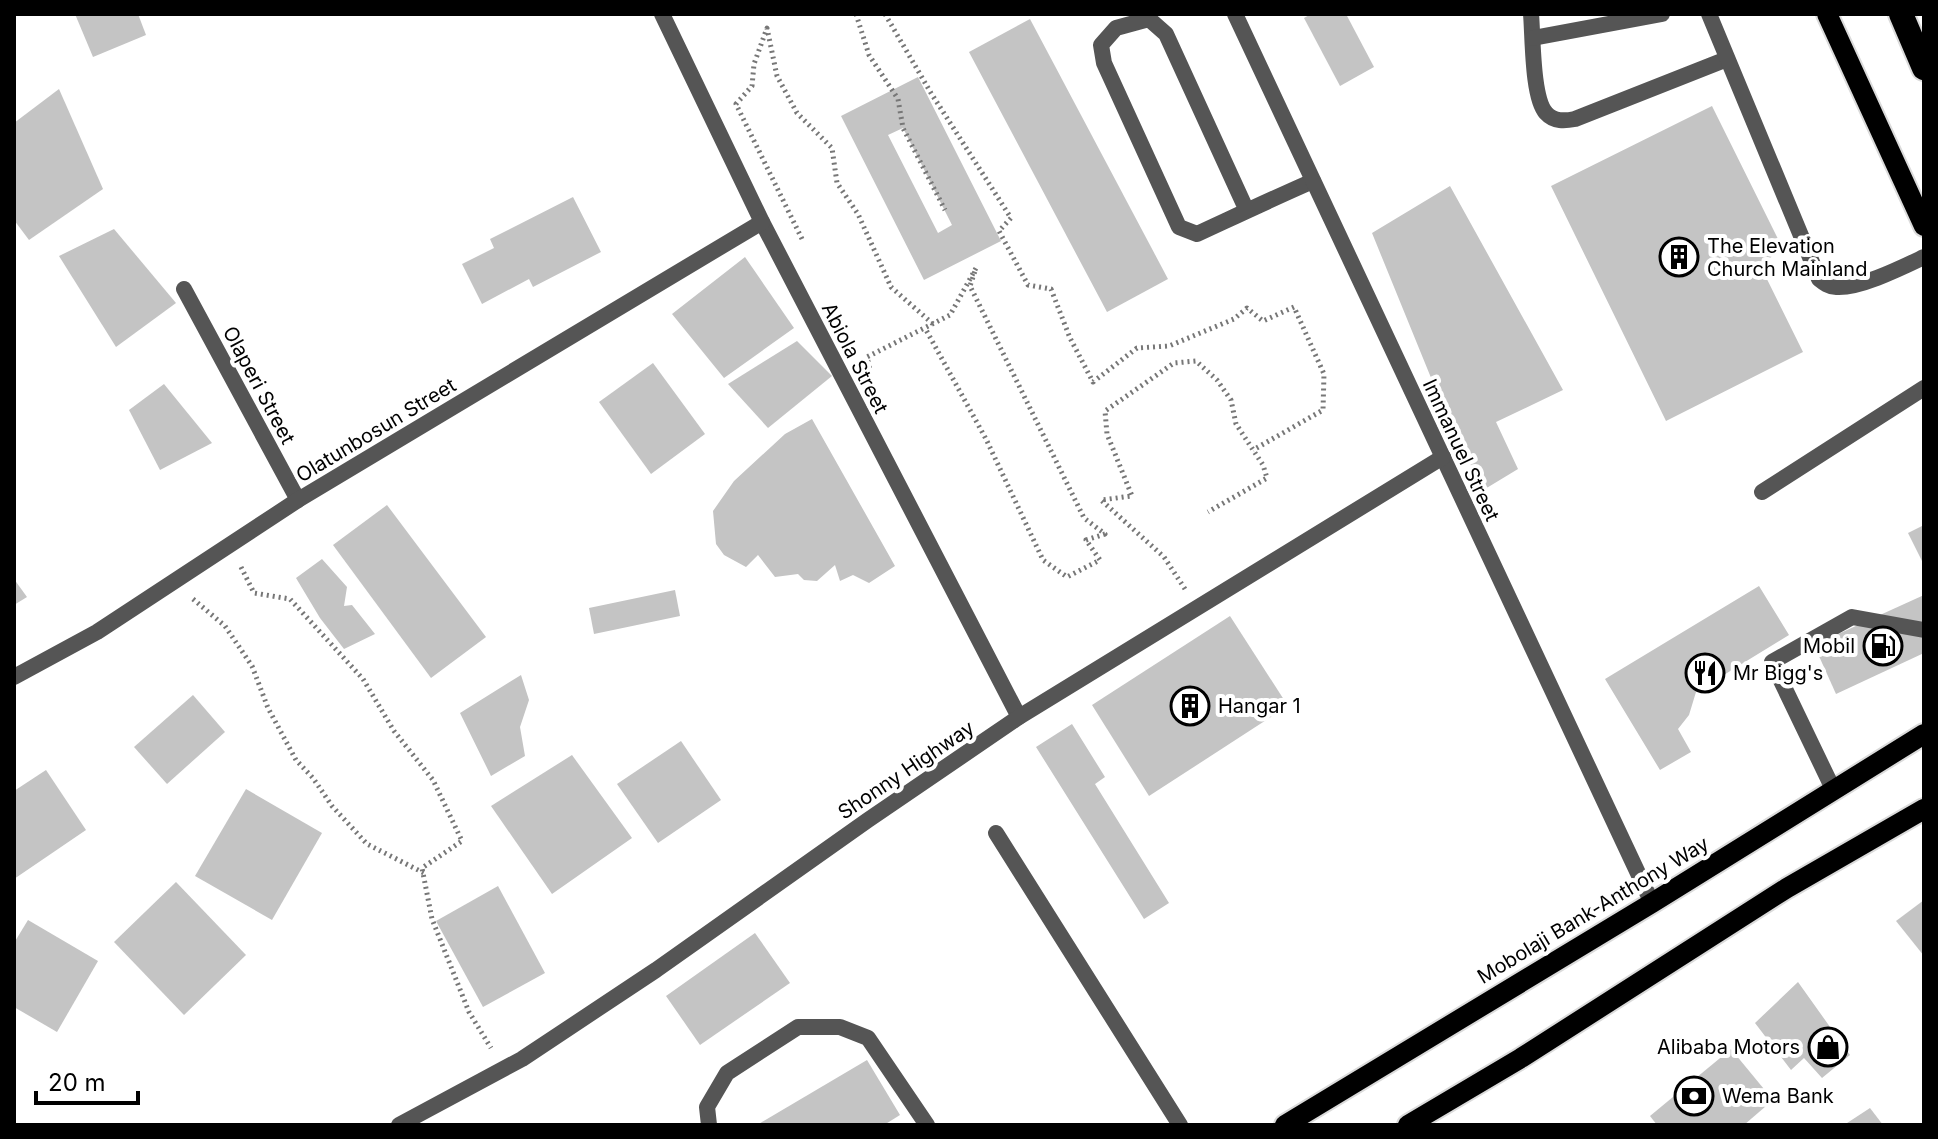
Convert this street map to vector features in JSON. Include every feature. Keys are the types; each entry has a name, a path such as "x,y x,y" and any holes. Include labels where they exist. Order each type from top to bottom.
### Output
{"highway":[{"path":"1901,14 1924,68"}],"main road":[{"path":"1827,14 1924,226"},
{"name":"Mobolaji Bank-Anthony Way","path":"1285,1125 1924,734"},
{"path":"1408,1125 1521,1058 1787,888 1924,809"}],"street":[{"name":"Abiola Street","path":"662,14 762,222 1019,717"},
{"name":"Immanuel Street","path":"1235,14 1652,903"},
{"path":"1531,14 1538,100 1547,115 1563,121 1727,59"},
{"path":"1533,38 1662,14"},
{"path":"1709,14 1819,279 1828,286 1839,288 1890,273 1924,257"},
{"path":"1247,211 1166,34 1149,19 1116,28 1101,45 1104,63 1179,227 1197,234 1313,181"},
{"name":"Olatunbosun Street","path":"14,677 97,632 298,500 762,222"},
{"name":"Olaperi Street","path":"184,289 298,500"},
{"path":"1762,492 1924,388"},
{"name":"Shonny Highway","path":"399,1125 504,1069 656,970 1019,717 1443,457"},
{"path":"1834,791 1772,662 1852,617 1924,630"},
{"path":"996,833 1180,1125"},
{"path":"709,1125 707,1107 727,1073 798,1027 840,1027 868,1038 927,1125"}],"path":[{"path":"856,14 869,55 898,99 903,128 945,210"},
{"path":"885,14 1011,218 999,231 1028,285 1051,289 1070,338 1093,382 1137,348 1169,346 1234,319 1247,308 1263,321 1294,307 1324,374 1323,410 1253,450"},
{"path":"807,250 736,104 752,86 754,64 767,28 777,76 797,113 832,148 837,183 858,214 891,287 933,324"},
{"path":"875,386 867,357 950,315 976,268 970,286 980,309 1084,518 1105,534 1086,540 1100,560 1067,577 1043,560 986,439 925,328"},
{"path":"1195,610 1164,557 1101,500 1132,496 1107,434 1105,411 1174,363 1196,361 1217,380 1231,400 1236,424 1263,465 1267,478 1208,512"},
{"path":"230,545 254,593 290,599 363,679 386,720 433,780 462,841 422,868 432,919 464,998 504,1069"},
{"path":"175,582 225,626 252,666 268,708 296,760 332,806 367,844 424,873"}],"building":[{"path":"75,14 138,14 146,35 93,57"},
{"path":"1311,14 1346,14 1374,67 1340,86 1304,18"},
{"path":"1030,19 1168,279 1107,312 969,52"},
{"path":"918,77 1001,241 924,280 841,116","holes":["903,128 952,225 938,233 888,135"]},
{"path":"59,89 103,189 29,240 14,220 14,123"},
{"name":"The Elevation Church Mainland","path":"1712,106 1784,251 1759,263 1803,352 1666,421 1551,186"},
{"path":"1450,186 1563,390 1496,422 1518,469 1485,489 1458,444 1372,233"},
{"path":"573,197 601,252 533,287 529,279 482,304 462,264 494,248 490,239"},
{"path":"114,229 176,303 116,347 59,256"},
{"path":"745,257 794,328 724,378 672,314"},
{"path":"797,341 832,376 768,428 728,384"},
{"path":"653,363 705,434 651,474 599,402"},
{"path":"164,384 212,443 160,470 129,410"},
{"path":"812,419 895,566 869,583 853,575 840,581 835,565 817,581 804,580 798,574 775,577 758,555 746,567 724,555 716,544 713,511 734,481 785,434"},
{"path":"387,505 486,637 431,678 333,545"},
{"path":"1924,525 1924,565 1908,533"},
{"path":"322,559 347,587 344,606 352,605 375,634 344,649 320,618 296,578"},
{"path":"14,579 27,597 14,605"},
{"path":"1759,586 1789,635 1696,692 1689,715 1678,729 1691,752 1660,770 1605,679"},
{"path":"675,590 680,616 594,634 589,608"},
{"path":"1924,595 1924,653 1836,694 1814,645"},
{"name":"Hangar 1","path":"1230,616 1288,706 1149,796 1092,705"},
{"path":"521,675 529,700 520,727 525,756 491,776 460,713"},
{"path":"193,695 225,732 167,784 134,747"},
{"path":"1072,724 1105,777 1095,784 1169,903 1144,919 1036,747"},
{"path":"681,741 721,800 658,843 617,784"},
{"path":"572,755 632,838 552,894 491,806"},
{"path":"46,770 86,830 14,879 14,791"},
{"path":"246,789 322,833 272,920 195,876"},
{"path":"176,882 246,955 184,1015 114,942"},
{"path":"498,886 545,973 483,1007 436,921"},
{"path":"1924,900 1924,956 1896,921"},
{"path":"28,920 98,961 57,1032 14,1007 14,943"},
{"path":"755,933 790,983 700,1045 666,996"},
{"path":"1798,982 1850,1055 1822,1078 1804,1058 1791,1070 1755,1023"},
{"path":"1731,1049 1773,1100 1744,1125 1657,1125 1650,1116"},
{"path":"867,1060 900,1115 884,1125 757,1125"},
{"path":"1870,1108 1883,1125 1844,1125"}],"place":[{"name":"The Elevation Church Mainland","path":"1679,257"},
{"name":"Mobil","path":"1883,646"},
{"name":"Mr Bigg's","path":"1705,673"},
{"name":"Hangar 1","path":"1190,706"},
{"name":"Alibaba Motors","path":"1828,1047"},
{"name":"Wema Bank","path":"1694,1096"}]}
